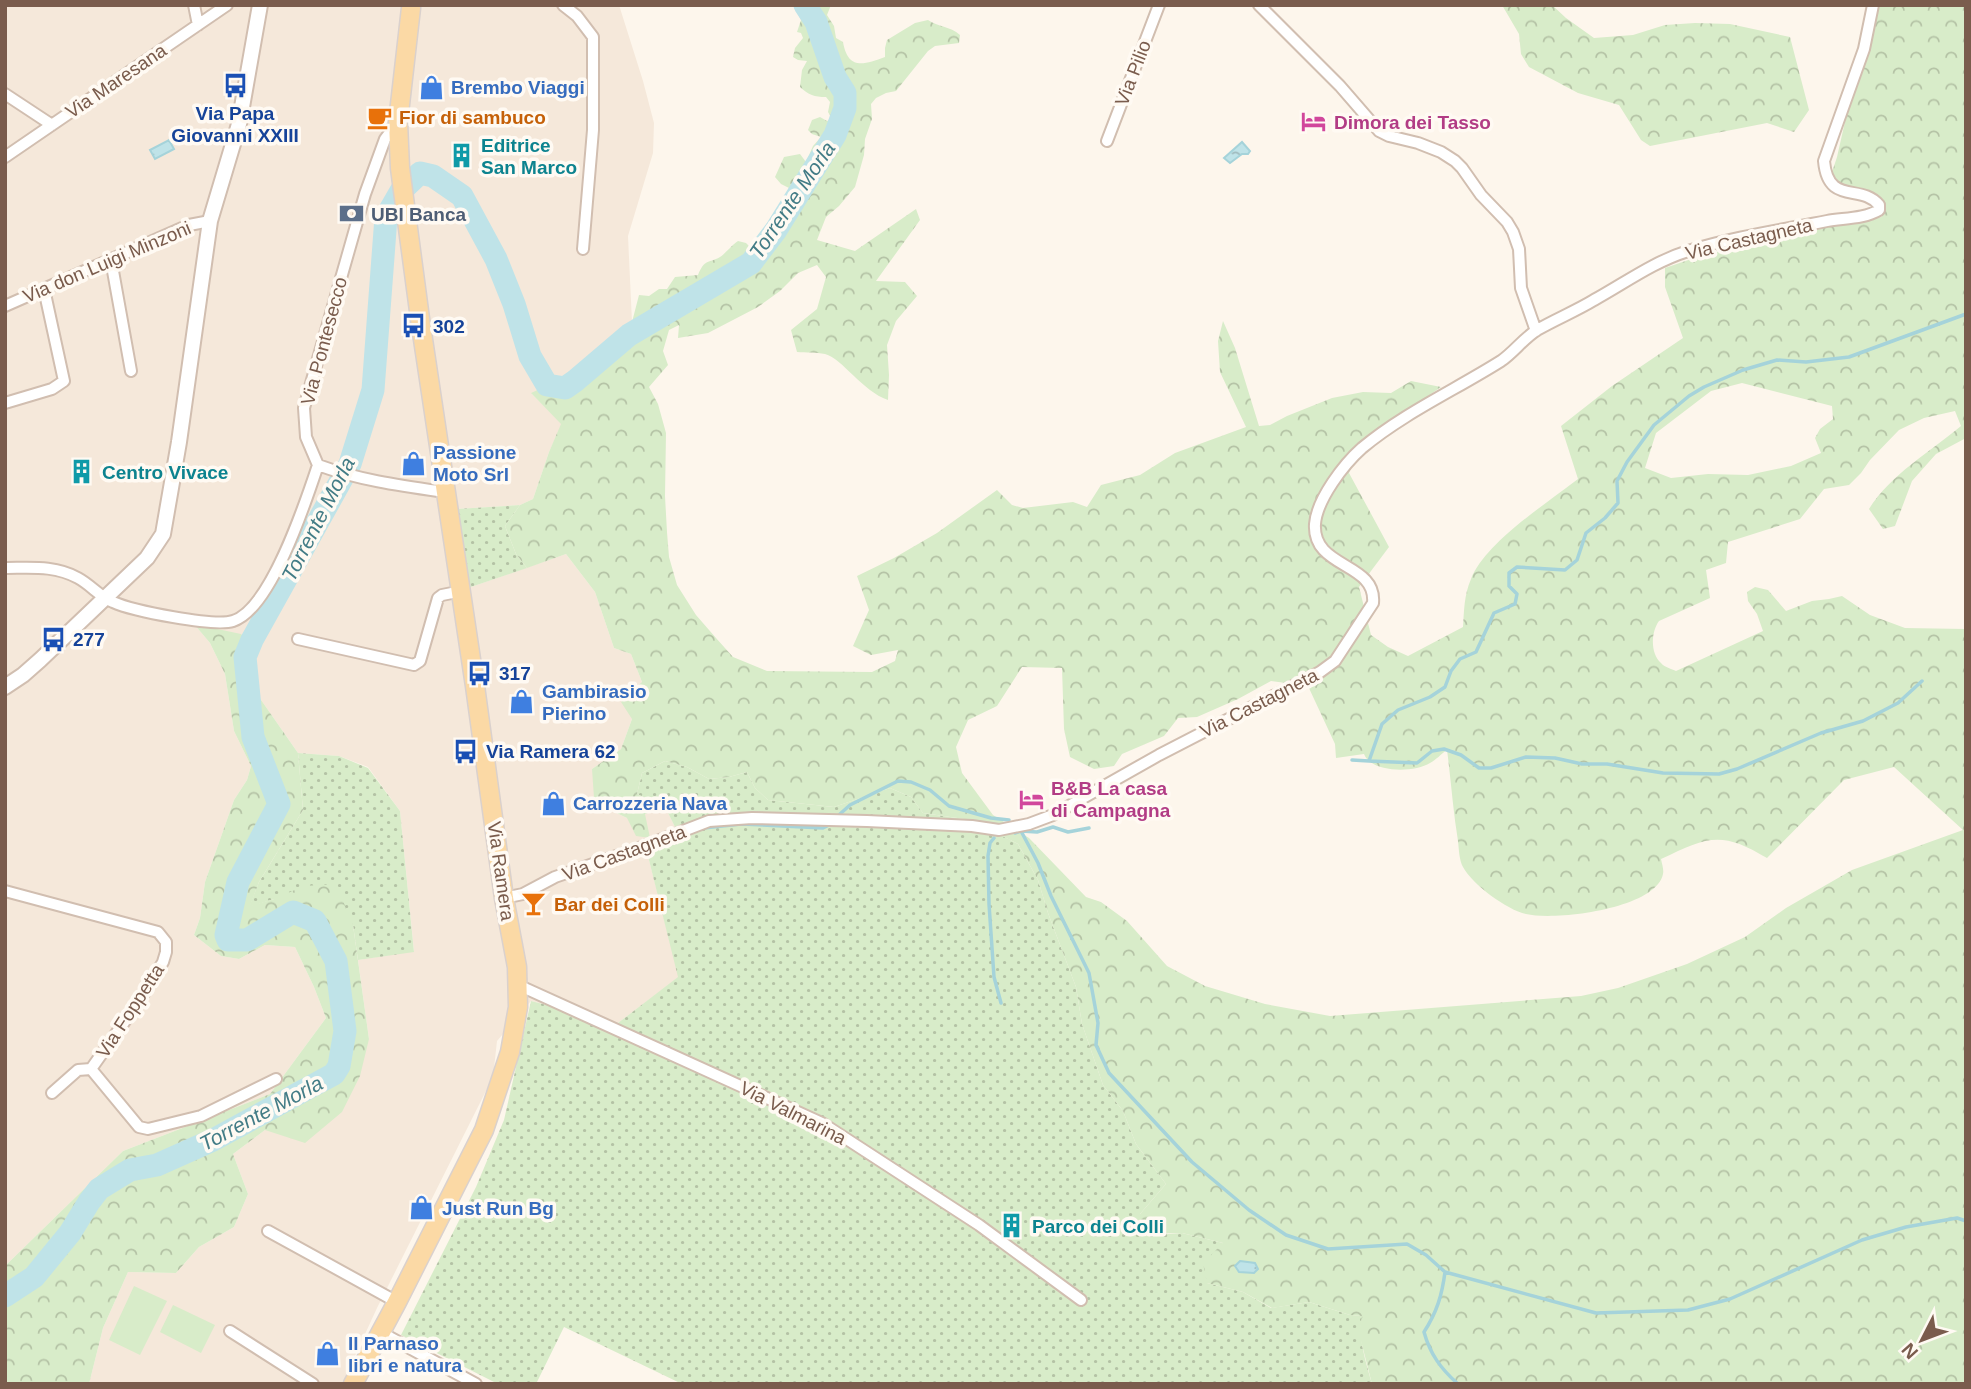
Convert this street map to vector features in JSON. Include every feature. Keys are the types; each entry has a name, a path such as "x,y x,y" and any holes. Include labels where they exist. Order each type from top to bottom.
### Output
{"main road":[{"name":"Via Pontesecco","path":"411,6 398,122 400,168 421,326"},
{"name":"Via Ramera","path":"353,1384 484,1130 510,1052 516,1019 517,967 504,898 421,326"}],"street":[{"name":"Via Maresana","path":"5,156 227,5"},
{"path":"5,687 23,675 105,599 147,558 163,534 210,221 239,124 260,5"},
{"path":"563,5 578,16 593,37 593,130 583,249"},
{"name":"Via Pilio","path":"1107,141 1159,5"},
{"path":"1259,5 1340,86 1380,131 1441,152 1462,168 1513,232 1519,249 1521,288 1535,331"},
{"name":"Via Castagneta","path":"504,898 523,894 555,877 709,821 752,818 867,821 972,826 999,830 1029,824 1053,816 1159,755 1307,680 1335,661 1373,603 1374,595 1367,580 1328,555 1315,531 1316,518 1323,500 1337,477 1361,449 1393,425 1504,359 1535,331 1573,313 1645,269 1704,247 1769,232 1867,216 1879,210 1880,205 1876,200 1842,190 1832,184 1827,177 1824,162 1864,49 1873,5"},
{"path":"194,6 211,16"},
{"path":"194,6 198,25"},
{"path":"5,94 52,125"},
{"name":"Via Pontesecco","path":"318,465 306,436 304,408 365,194 385,139 398,122"},
{"name":"Via don Luigi Minzoni","path":"5,306 189,225 210,221"},
{"path":"111,260 131,371"},
{"path":"5,403 52,389 64,381 44,289"},
{"path":"5,568 51,568 64,571 79,578 105,599 121,605 166,616 232,622 254,607 270,582 301,513 318,465 354,476 445,492"},
{"path":"298,639 414,665 420,661 438,598 461,592"},
{"name":"Via Foppetta","path":"5,891 158,932 166,942 163,962 156,974 91,1069 139,1128 148,1129 201,1116 276,1079"},
{"name":"Via Valmarina","path":"518,985 822,1123 979,1225 1081,1300"},
{"path":"52,1093 78,1070 91,1069"},
{"path":"268,1231 397,1302"},
{"path":"230,1331 313,1384"},
{"path":"380,1332 476,1384"}],"shaded area":[{"path":"5,5 619,5 654,123 653,153 628,236 632,322 565,397 542,388 532,394 562,424 533,499 520,505 456,509 468,588 566,554 595,592 614,648 631,654 642,682 632,719 621,749 592,769 606,808 627,818 665,807 675,827 648,856 679,977 618,1023 531,1001 497,1041 493,1077 377,1308 342,1384 89,1384 103,1328 128,1272 176,1273 199,1247 234,1227 248,1194 233,1154 265,1130 369,1039 358,960 414,951 400,811 368,767 339,756 298,753 259,697 254,647 195,625 210,643 225,674 234,731 251,766 247,780 234,800 205,882 200,918 194,935 221,956 239,959 265,945 295,947 326,1018 270,1094 123,1151 5,1266"}],"green space":[{"path":"796,5 831,5 827,15 834,26 836,38 843,42 849,57 858,63 885,57 887,40 915,23 928,20 960,35 959,43 935,46 928,51 896,91 876,98 871,104 872,119 855,187 826,217 817,240 855,251 916,209 920,220 876,281 905,282 917,296 896,321 887,345 888,400 870,390 832,357 822,353 797,352 791,330 817,309 826,277 817,265 798,273 758,307 708,333 678,338 679,325 669,330 663,351 668,365 649,387 658,404 666,433 665,496 669,557 677,585 696,615 733,657 767,671 872,672 895,661 898,650 871,655 853,646 869,610 857,576 937,533 997,490 1012,505 1023,508 1073,502 1087,507 1101,485 1140,475 1175,453 1246,427 1220,372 1218,341 1223,321 1235,348 1259,426 1270,425 1332,398 1363,392 1391,393 1411,381 1441,387 1362,440 1349,473 1389,547 1359,587 1371,635 1408,656 1463,627 1467,591 1478,565 1518,524 1578,479 1561,426 1612,386 1683,338 1665,287 1665,268 1808,222 1882,217 1868,199 1829,181 1849,104 1880,5 1966,5 1966,438 1936,454 1912,481 1895,526 1883,529 1869,509 1878,496 1900,474 1961,426 1955,411 1924,418 1899,430 1849,485 1824,489 1800,519 1728,542 1726,563 1706,570 1710,598 1659,621 1653,642 1657,659 1664,666 1676,671 1763,631 1757,614 1748,601 1747,592 1755,587 1768,590 1786,611 1812,601 1842,596 1870,615 1905,628 1966,629 1966,1384 1372,1384 1359,1333 1362,1316 1309,1302 1272,1308 1243,1292 1207,1283 1203,1263 1223,1243 1182,1233 1140,1234 1140,1214 1166,1184 1136,1144 1123,1111 1103,1085 1082,1024 1076,987 1038,880 1018,844 971,820 923,813 911,797 890,788 834,807 768,800 755,788 747,772 709,779 687,767 665,761 642,773 637,794 665,807 645,814 650,838 636,836 627,818 606,808 594,798 592,769 621,749 632,719 621,702 642,682 631,654 614,648 595,592 566,554 527,568 516,554 505,526 520,505 533,499 561,424 531,393 542,388 566,397 632,322 639,295 649,296 659,289 667,289 675,277 698,275 705,264 720,257 738,241 751,248 769,234 782,214 783,200 789,188 775,177 784,157 800,154 806,162 813,146 821,137 808,130 812,120 820,117 827,121 832,119 828,112 830,102 826,97 812,95 800,87 802,70 807,61 793,57 795,48 803,38 801,33 797,32 801,20","holes":["1742,383 1832,406 1833,419 1820,429 1815,438 1821,453 1791,466 1748,475 1708,474 1671,478 1645,468 1656,433 1711,391","1022,667 1062,668 1064,729 1070,757 1094,769 1114,766 1122,754 1164,736 1178,718 1197,717 1271,681 1308,686 1335,744 1336,758 1364,754 1375,765 1404,770 1432,762 1447,750 1459,854 1463,867 1474,881 1491,895 1526,914 1580,914 1624,904 1643,896 1656,886 1663,874 1661,859 1703,842 1725,840 1738,843 1767,858 1844,780 1894,767 1963,830 1852,870 1786,908 1745,937 1687,964 1618,988 1581,996 1330,1016 1265,1004 1205,986 1167,966 1127,921 1101,902 1086,897 1029,838 993,815 962,773 956,747 968,720 997,706"]},
{"path":"1502,5 1552,5 1594,38 1633,35 1665,25 1695,23 1730,24 1790,37 1809,110 1794,132 1767,123 1650,146 1641,140 1619,105 1578,93 1529,67 1521,54 1519,34"},
{"path":"520,505 505,526 516,554 527,568 468,588 456,509"},
{"path":"194,624 241,634 254,647 259,697 298,753 303,810 259,882 250,906 304,886 336,884 353,925 369,1039 360,1076 342,1112 305,1143 265,1130 233,1154 248,1194 234,1227 199,1247 176,1273 128,1272 103,1328 89,1384 5,1384 5,1266 123,1151 270,1094 326,1018 295,947 265,945 239,959 221,956 194,935 200,918 205,882 234,800 247,780 251,766 234,731 225,674 210,643"},
{"path":"298,753 339,756 368,768 400,811 414,952 358,960 353,925 274,899 249,907 259,882 303,810"},
{"path":"665,761 687,767 709,779 747,772 755,788 768,800 834,807 890,788 911,797 923,813 971,820 1018,844 1038,880 1076,987 1082,1024 1103,1085 1123,1111 1136,1144 1166,1184 1140,1214 1140,1233 1182,1233 1223,1243 1207,1283 1243,1292 1271,1308 1309,1302 1350,1315 1363,1316 1361,1340 1372,1384 682,1384 564,1327 536,1384 498,1384 401,1335 476,1187 504,1120 531,1001 618,1023 678,977 648,856 675,827 665,807 637,794 642,773"},
{"path":"134,1286 167,1301 140,1355 109,1340"},
{"path":"173,1305 215,1325 201,1353 160,1332"}],"water":[{"path":"169,140 174,149 155,159 150,150"},
{"path":"1242,142 1250,151 1230,163 1224,158"},
{"path":"1240,1261 1255,1263 1258,1269 1254,1273 1239,1272 1235,1266"}],"waterway":[{"name":"Torrente Morla","path":"5,1296 34,1277 70,1233 99,1189 130,1170 157,1165 213,1140 334,1074 339,1066 345,1031 336,961 315,921 293,912 247,940 228,940 226,935 238,882 279,804 253,737 245,657 350,464 373,390 386,217 401,191 420,173 433,176 462,196 496,259 514,304 530,356 547,385 565,388 629,335 751,263 776,230 835,135 845,108 845,93 835,77 816,22 805,5"},
{"path":"1352,760 1369,761 1382,724 1398,710 1430,697 1445,687 1451,671 1460,659 1476,652 1494,613 1515,604 1517,594 1509,586 1509,573 1517,567 1565,570 1577,560 1586,533 1618,503 1617,481 1627,462 1654,425 1689,396 1743,370 1777,360 1806,362 1849,357 1966,314"},
{"path":"1369,761 1417,763 1432,751 1444,749 1461,755 1479,768 1491,768 1526,757 1555,758 1582,764 1607,764 1663,773 1719,774 1821,733 1863,721 1898,703 1922,681"},
{"path":"840,814 850,805 898,781 911,782 930,790 949,806 991,818 1009,820"},
{"path":"704,828 741,824 827,826"},
{"path":"1021,831 1037,832 1053,827 1068,832 1089,828"},
{"path":"1015,833 1021,831 1038,863 1089,973 1098,1023 1096,1045 1109,1073 1192,1162 1249,1210 1286,1235 1328,1249 1407,1244 1426,1255 1445,1272 1438,1303 1424,1332 1437,1361 1458,1384"},
{"path":"994,838 990,843 988,856 989,904 994,977 1001,1003"},
{"path":"642,854 674,840"},
{"path":"1445,1272 1596,1313 1688,1310 1730,1299 1862,1240 1906,1227 1957,1218 1966,1221"}],"place":[{"name":"Via Papa Giovanni XXIII","path":"235,85"},
{"name":"Brembo Viaggi","path":"431,87"},
{"name":"Fior di sambuco","path":"379,117"},
{"name":"Dimora dei Tasso","path":"1314,122"},
{"name":"Editrice San Marco","path":"461,156"},
{"name":"UBI Banca","path":"351,214"},
{"name":"302","path":"413,326"},
{"name":"Passione Moto Srl","path":"413,463"},
{"name":"Centro Vivace","path":"82,472"},
{"name":"277","path":"53,639"},
{"name":"317","path":"479,673"},
{"name":"Gambirasio Pierino","path":"522,702"},
{"name":"Via Ramera 62","path":"466,751"},
{"name":"B&B La casa di Campagna","path":"1031,799"},
{"name":"Carrozzeria Nava","path":"553,803"},
{"name":"Bar dei Colli","path":"534,904"},
{"name":"Just Run Bg","path":"422,1208"},
{"name":"Parco dei Colli","path":"1012,1226"},
{"name":"Il Parnaso libri e natura","path":"328,1354"}]}
